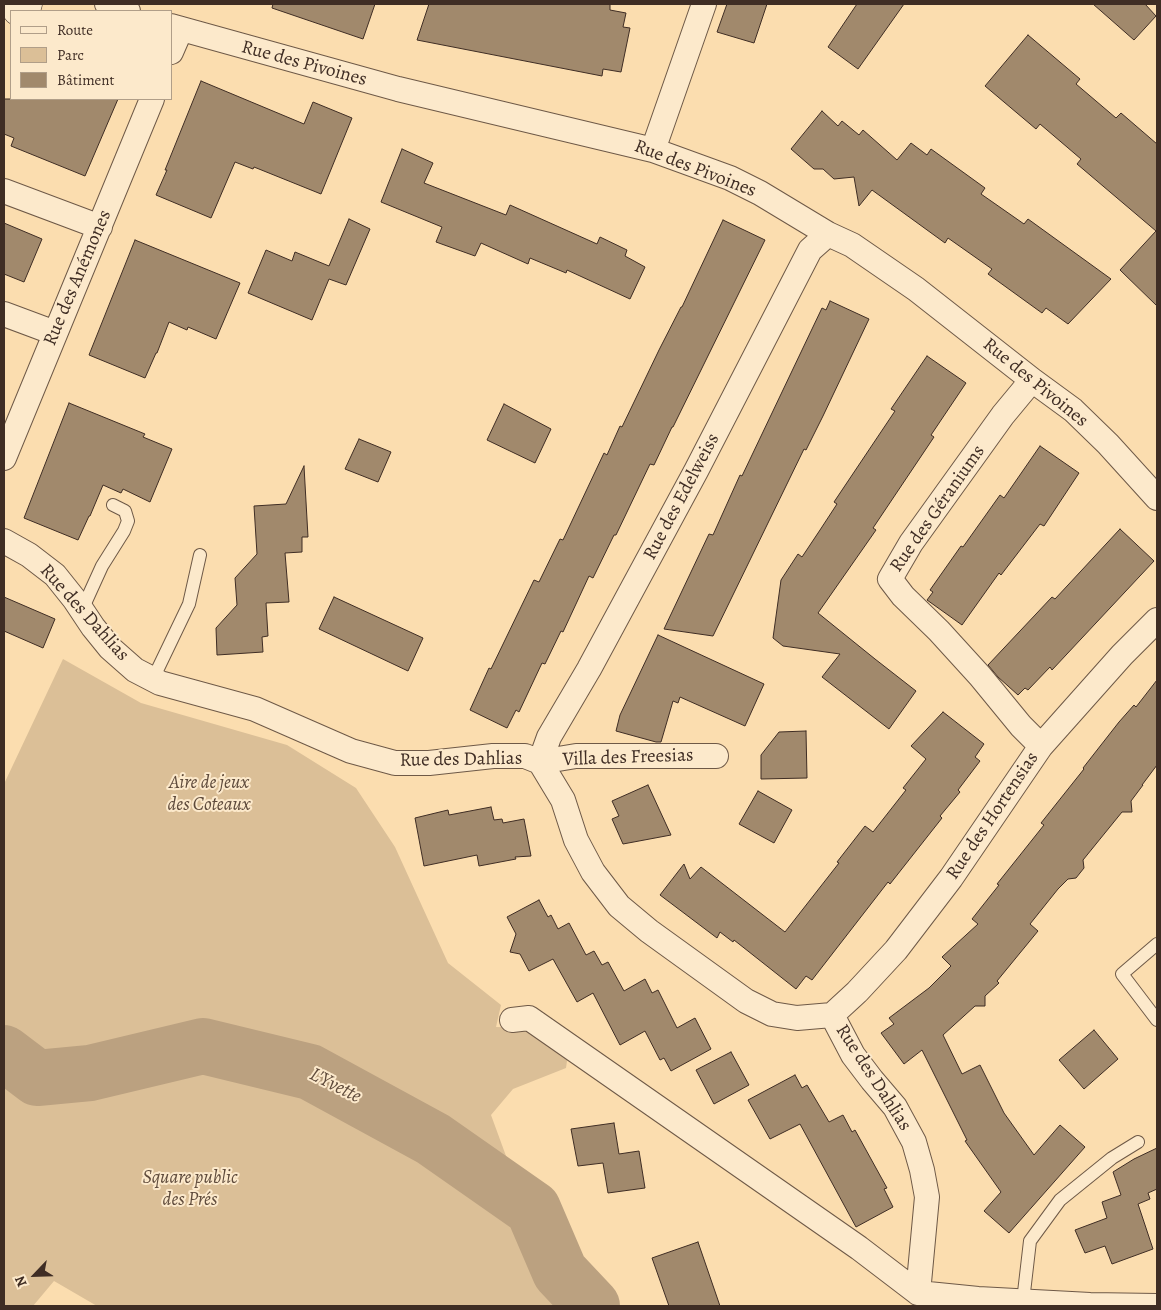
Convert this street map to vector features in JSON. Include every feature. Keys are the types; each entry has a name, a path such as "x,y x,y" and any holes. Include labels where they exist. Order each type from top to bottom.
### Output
{"street":[{"path":"107,4 125,10"},
{"path":"653,150 704,4"},
{"path":"172,47 176,28"},
{"name":"Rue des Pivoines","path":"176,28 398,89 653,150 730,178 760,193 828,234 852,245 916,289 1073,410 1108,444 1157,498"},
{"name":"Rue des Anémones","path":"4,458 152,100"},
{"path":"4,191 100,227"},
{"name":"Rue des Edelweiss","path":"540,762 549,737 589,669 699,465 810,250 828,234"},
{"path":"4,314 55,333"},
{"name":"Rue des Géraniums","path":"1032,380 1003,415 911,543 890,579 903,596 939,631 980,676 1021,726 1041,746"},
{"name":"Rue des Dahlias","path":"4,541 29,554 55,575 76,600 93,627 110,648 135,670 160,683 255,709 351,751 395,763 429,763 493,756 525,756 540,762 563,800 576,840 593,872 619,906 746,1002 772,1014 789,1017 832,1015 853,1055 895,1107 914,1142 922,1170 927,1197 911,1299"},
{"name":"Rue des Hortensias","path":"832,1015 857,992 907,936 951,878 1041,746 1122,655 1157,620"},
{"name":"Villa des Freesias","path":"540,762 576,756 716,756"},
{"path":"512,1020 529,1018 859,1248 911,1299 1157,1306"}],"lane":[{"path":"82,610 102,566 124,531 128,521 125,511 113,505"},
{"path":"153,679 189,604 200,555"},
{"path":"1157,944 1122,974 1157,1020"},
{"path":"1023,1301 1030,1241 1060,1200 1112,1158 1138,1142"}],"green space":[{"path":"63,659 141,703 287,745 356,788 395,847 448,963 501,1005 496,1027 534,1028 568,1054 566,1068 513,1089 491,1115 528,1216 558,1284 578,1306 97,1306 54,1281 33,1306 4,1306 4,784"}],"building":[{"path":"273,4 375,4 363,39 272,8"},
{"path":"429,4 610,4 610,10 626,13 623,27 630,28 621,72 603,69 602,76 417,40"},
{"path":"727,4 767,4 754,43 717,32"},
{"path":"857,4 904,4 858,69 828,47"},
{"path":"1093,4 1145,4 1156,16 1134,40"},
{"path":"1028,35 1080,79 1076,84 1116,118 1121,113 1157,144 1157,306 1120,270 1156,231 1077,164 1081,159 1040,124 1036,129 985,86"},
{"path":"201,81 304,124 313,102 352,118 321,194 254,167 253,169 235,162 211,218 156,195"},
{"path":"4,99 118,100 85,176 11,146 14,138 4,134"},
{"path":"822,111 838,126 842,121 859,135 863,130 897,160 911,143 927,155 931,149 985,188 981,194 1024,224 1028,219 1111,279 1068,324 1046,308 1042,313 988,274 992,269 948,238 945,243 872,190 859,206 854,177 834,179 823,169 814,169 791,149"},
{"path":"402,149 433,163 424,183 506,215 510,205 597,244 600,237 627,250 625,256 645,267 630,299 567,270 566,273 530,258 528,264 481,243 475,256 436,242 442,227 381,202"},
{"path":"349,219 370,229 346,285 329,279 312,320 248,293 266,250 292,261 295,252 329,266"},
{"path":"723,220 765,240 654,465 650,464 593,578 589,576 563,632 561,631 545,664 542,663 519,712 516,710 507,728 470,710 489,668 491,669 534,580 539,582 560,539 563,540 604,453 607,455 620,426 622,427"},
{"path":"4,223 42,239 24,282 4,274"},
{"path":"135,240 240,283 216,339 188,327 187,330 169,322 145,378 89,355"},
{"path":"830,301 869,319 823,416 806,450 804,449 713,636 664,629 709,534 713,535 740,475 742,476 822,308 826,310"},
{"path":"927,356 966,383 931,435 934,437 873,528 876,530 818,613 916,691 889,729 822,677 840,654 783,646 773,638 781,580 798,554 802,557 837,504 834,502 895,411 891,409"},
{"path":"69,403 145,434 143,437 172,449 150,502 123,489 121,493 103,485 78,540 24,518"},
{"path":"504,404 551,429 535,463 487,440"},
{"path":"359,439 391,452 378,482 345,469"},
{"path":"1040,446 1079,473 1044,526 1040,524 1001,575 999,573 962,625 927,600 933,592 930,590 1000,495 1004,498"},
{"path":"304,466 308,537 302,537 302,552 285,553 289,602 266,603 268,636 262,637 263,652 217,655 216,628 237,605 235,578 257,554 254,506 286,504"},
{"path":"1120,529 1154,561 1052,670 1050,667 1028,690 1025,688 1018,695 988,665 1052,597 1055,599"},
{"path":"4,597 55,619 43,648 4,631"},
{"path":"334,597 423,638 408,671 319,629"},
{"path":"658,635 764,684 745,726 680,697 678,703 673,701 661,742 616,731 620,715"},
{"path":"1157,680 1157,765 1131,801 1132,812 1122,812 1083,860 1084,868 1076,878 1068,879 1058,889 1030,924 1038,931 997,981 999,983 985,996 985,1006 975,1006 943,1035 962,1074 980,1065 1004,1113 1034,1155 1060,1125 1085,1147 1009,1233 984,1211 1001,1192 965,1141 967,1140 922,1050 904,1064 881,1033 894,1024 889,1018 929,988 951,966 942,957 978,924 972,919 1044,825 1041,823 1119,722 1134,705 1136,707"},
{"path":"943,712 984,744 975,757 980,761 958,790 960,792 940,816 942,818 890,884 888,882 812,980 806,976 796,989 734,940 733,942 720,932 717,938 660,895 684,864 690,879 701,867 785,932 839,863 837,862 865,826 873,832 906,790 903,788 926,759 911,746"},
{"path":"806,731 807,778 761,779 761,755 779,732"},
{"path":"648,785 671,835 623,844 612,819 619,816 612,801"},
{"path":"758,791 792,810 774,843 739,824"},
{"path":"491,807 494,820 502,819 503,823 524,819 531,856 515,857 516,859 479,866 477,855 424,866 415,818 448,810 449,815"},
{"path":"539,900 548,917 551,915 558,929 569,923 586,955 594,951 602,965 608,962 624,991 645,979 652,993 658,990 677,1028 695,1018 711,1049 671,1071 664,1058 660,1060 645,1031 620,1045 593,993 577,1002 553,959 529,971 520,954 510,952 516,934 507,917"},
{"path":"1094,1030 1118,1059 1084,1089 1059,1060"},
{"path":"731,1052 749,1085 714,1104 696,1070"},
{"path":"795,1075 802,1088 807,1085 829,1122 843,1115 852,1132 855,1130 887,1188 884,1189 893,1207 856,1227 800,1124 770,1139 748,1100"},
{"path":"614,1123 619,1154 639,1151 645,1188 608,1193 603,1163 578,1166 571,1129"},
{"path":"1157,1148 1157,1189 1148,1193 1150,1199 1138,1204 1153,1249 1112,1264 1105,1246 1085,1253 1075,1230 1107,1218 1102,1202 1121,1195 1113,1172"},
{"path":"698,1242 720,1306 669,1306 652,1258"}],"waterway":[{"name":"L'Yvette","path":"4,1053 37,1078 90,1073 203,1046 310,1072 433,1139 533,1209 560,1272 592,1306"}],"park label":[{"name":"Aire de jeux des Coteaux","path":"209,794"},
{"name":"Square public des Prés","path":"190,1189"}]}
